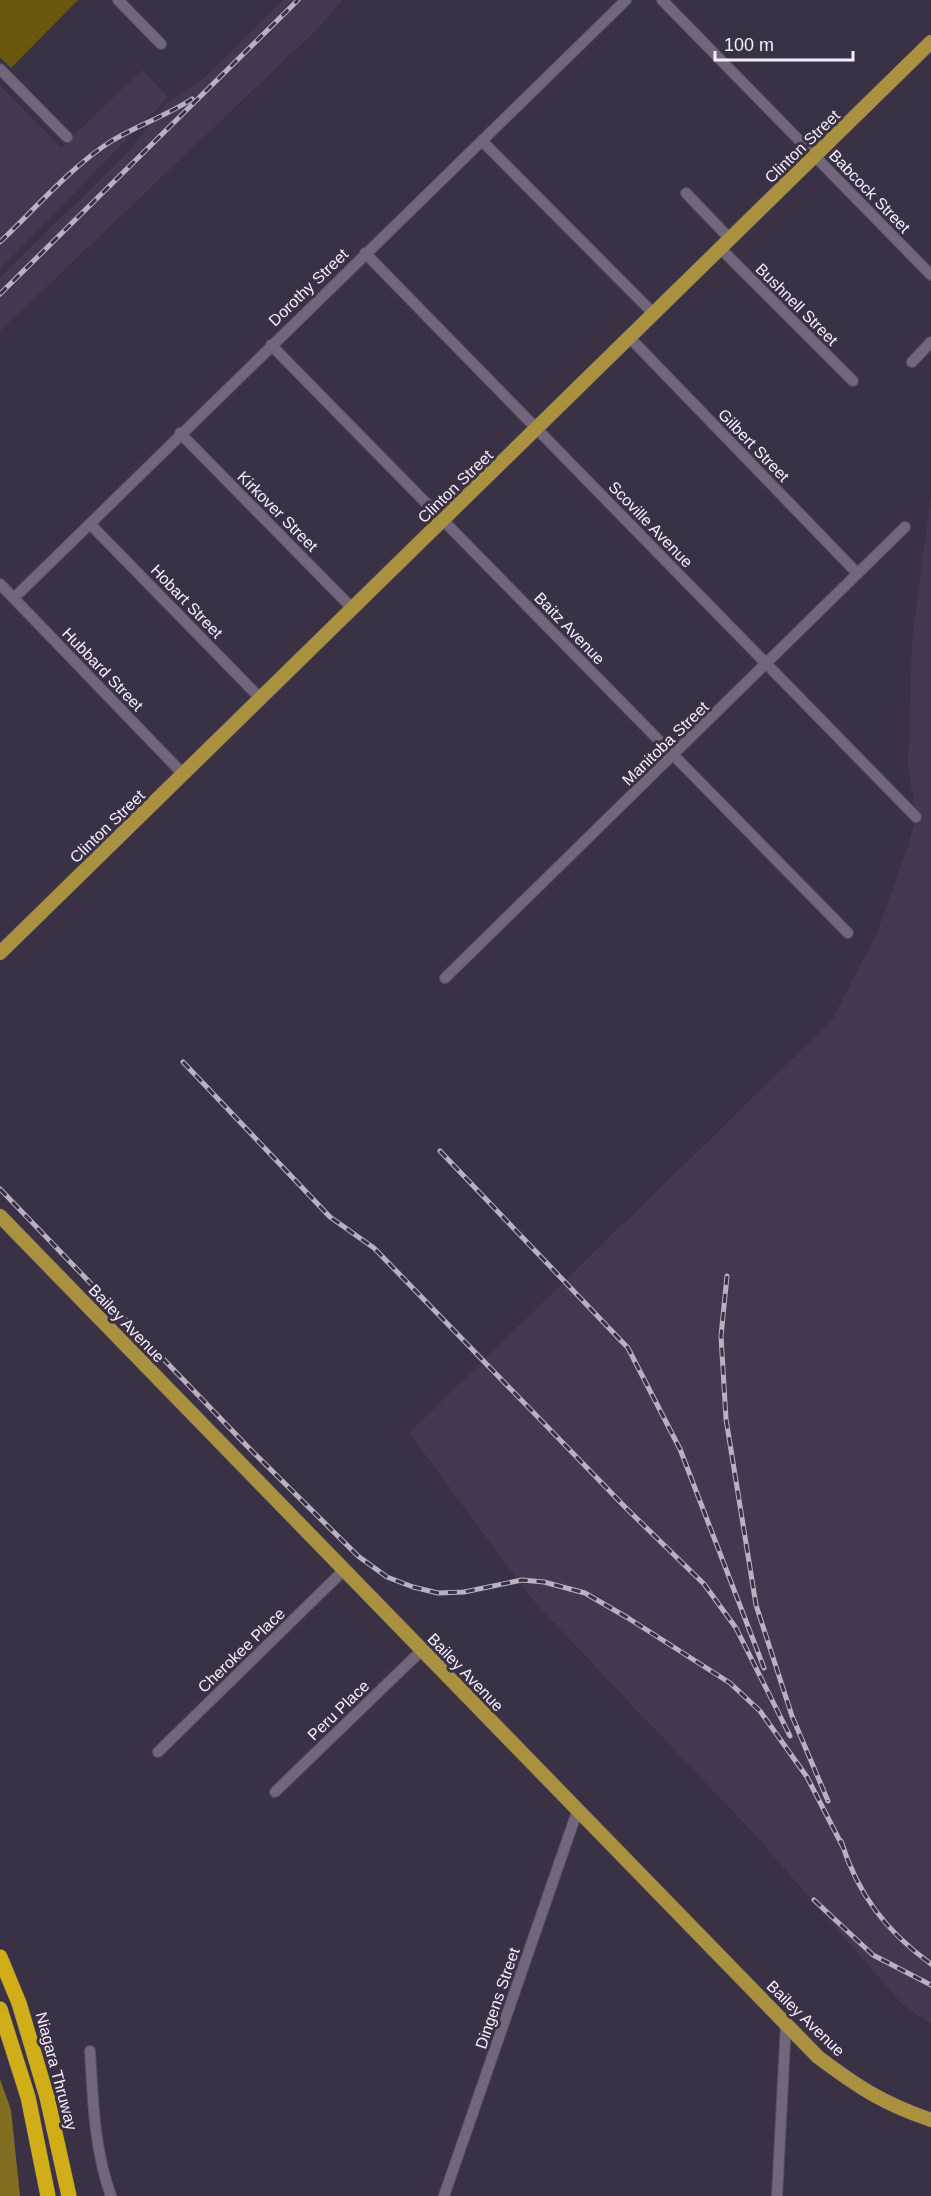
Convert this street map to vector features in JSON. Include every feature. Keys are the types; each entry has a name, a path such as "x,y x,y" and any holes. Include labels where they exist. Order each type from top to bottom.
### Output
{"highway":[{"name":"Niagara Thruway","path":"0,1958 19,2003 47,2097 69,2196"},
{"path":"0,2009 28,2097 48,2196"},
{"path":"0,2039 28,2097"}],"main road":[{"name":"Clinton Street","path":"0,953 931,42"},
{"name":"Bailey Avenue","path":"0,1216 818,2056 864,2091 931,2120"}],"street":[{"path":"118,0 161,44"},
{"name":"Dorothy Street","path":"14,598 180,433 626,0"},
{"name":"Babcock Street","path":"662,0 931,275"},
{"path":"0,69 67,137"},
{"path":"482,141 654,314"},
{"name":"Bushnell Street","path":"686,193 726,244 853,381"},
{"name":"Scoville Avenue","path":"365,253 916,817"},
{"name":"Gilbert Street","path":"630,338 857,573"},
{"path":"912,362 931,342"},
{"name":"Baitz Avenue","path":"271,345 848,933"},
{"name":"Kirkover Street","path":"180,433 353,609"},
{"name":"Hobart Street","path":"90,524 261,699"},
{"name":"Manitoba Street","path":"445,978 905,527"},
{"name":"Hubbard Street","path":"0,584 184,775"},
{"name":"Cherokee Place","path":"158,1752 344,1570"},
{"name":"Peru Place","path":"275,1792 422,1650"},
{"name":"Dingens Street","path":"444,2196 578,1809"},
{"path":"777,2196 786,2023"},
{"path":"90,2051 102,2171 111,2196"}],"shaded area":[{"path":"0,0 78,0 11,68 0,57"},
{"path":"284,0 343,0 316,30 0,331 0,278 127,153 166,104 208,75"},
{"path":"142,70 168,97 0,269 0,86 61,148"},
{"path":"931,495 931,2024 903,2005 755,1835 536,1604 409,1433 832,1020 877,932 907,850 916,817 908,767 912,640"},
{"path":"0,2079 11,2110 20,2196 0,2196"}],"railway":[{"path":"0,294 298,0"},
{"path":"0,242 81,163 120,136 192,99"},
{"path":"183,1062 330,1217 374,1248 627,1509 704,1584 736,1628 790,1736"},
{"path":"440,1151 628,1348 680,1449 764,1668"},
{"path":"0,1189 247,1446 358,1556 387,1577 438,1593 464,1592 522,1580 544,1582 585,1593 628,1618 730,1683 760,1711 807,1777 843,1847"},
{"path":"727,1276 721,1336 726,1419 756,1605 792,1716 828,1801"},
{"path":"841,1841 865,1895 887,1925 931,1964"},
{"path":"814,1900 873,1955 931,1985"}]}
